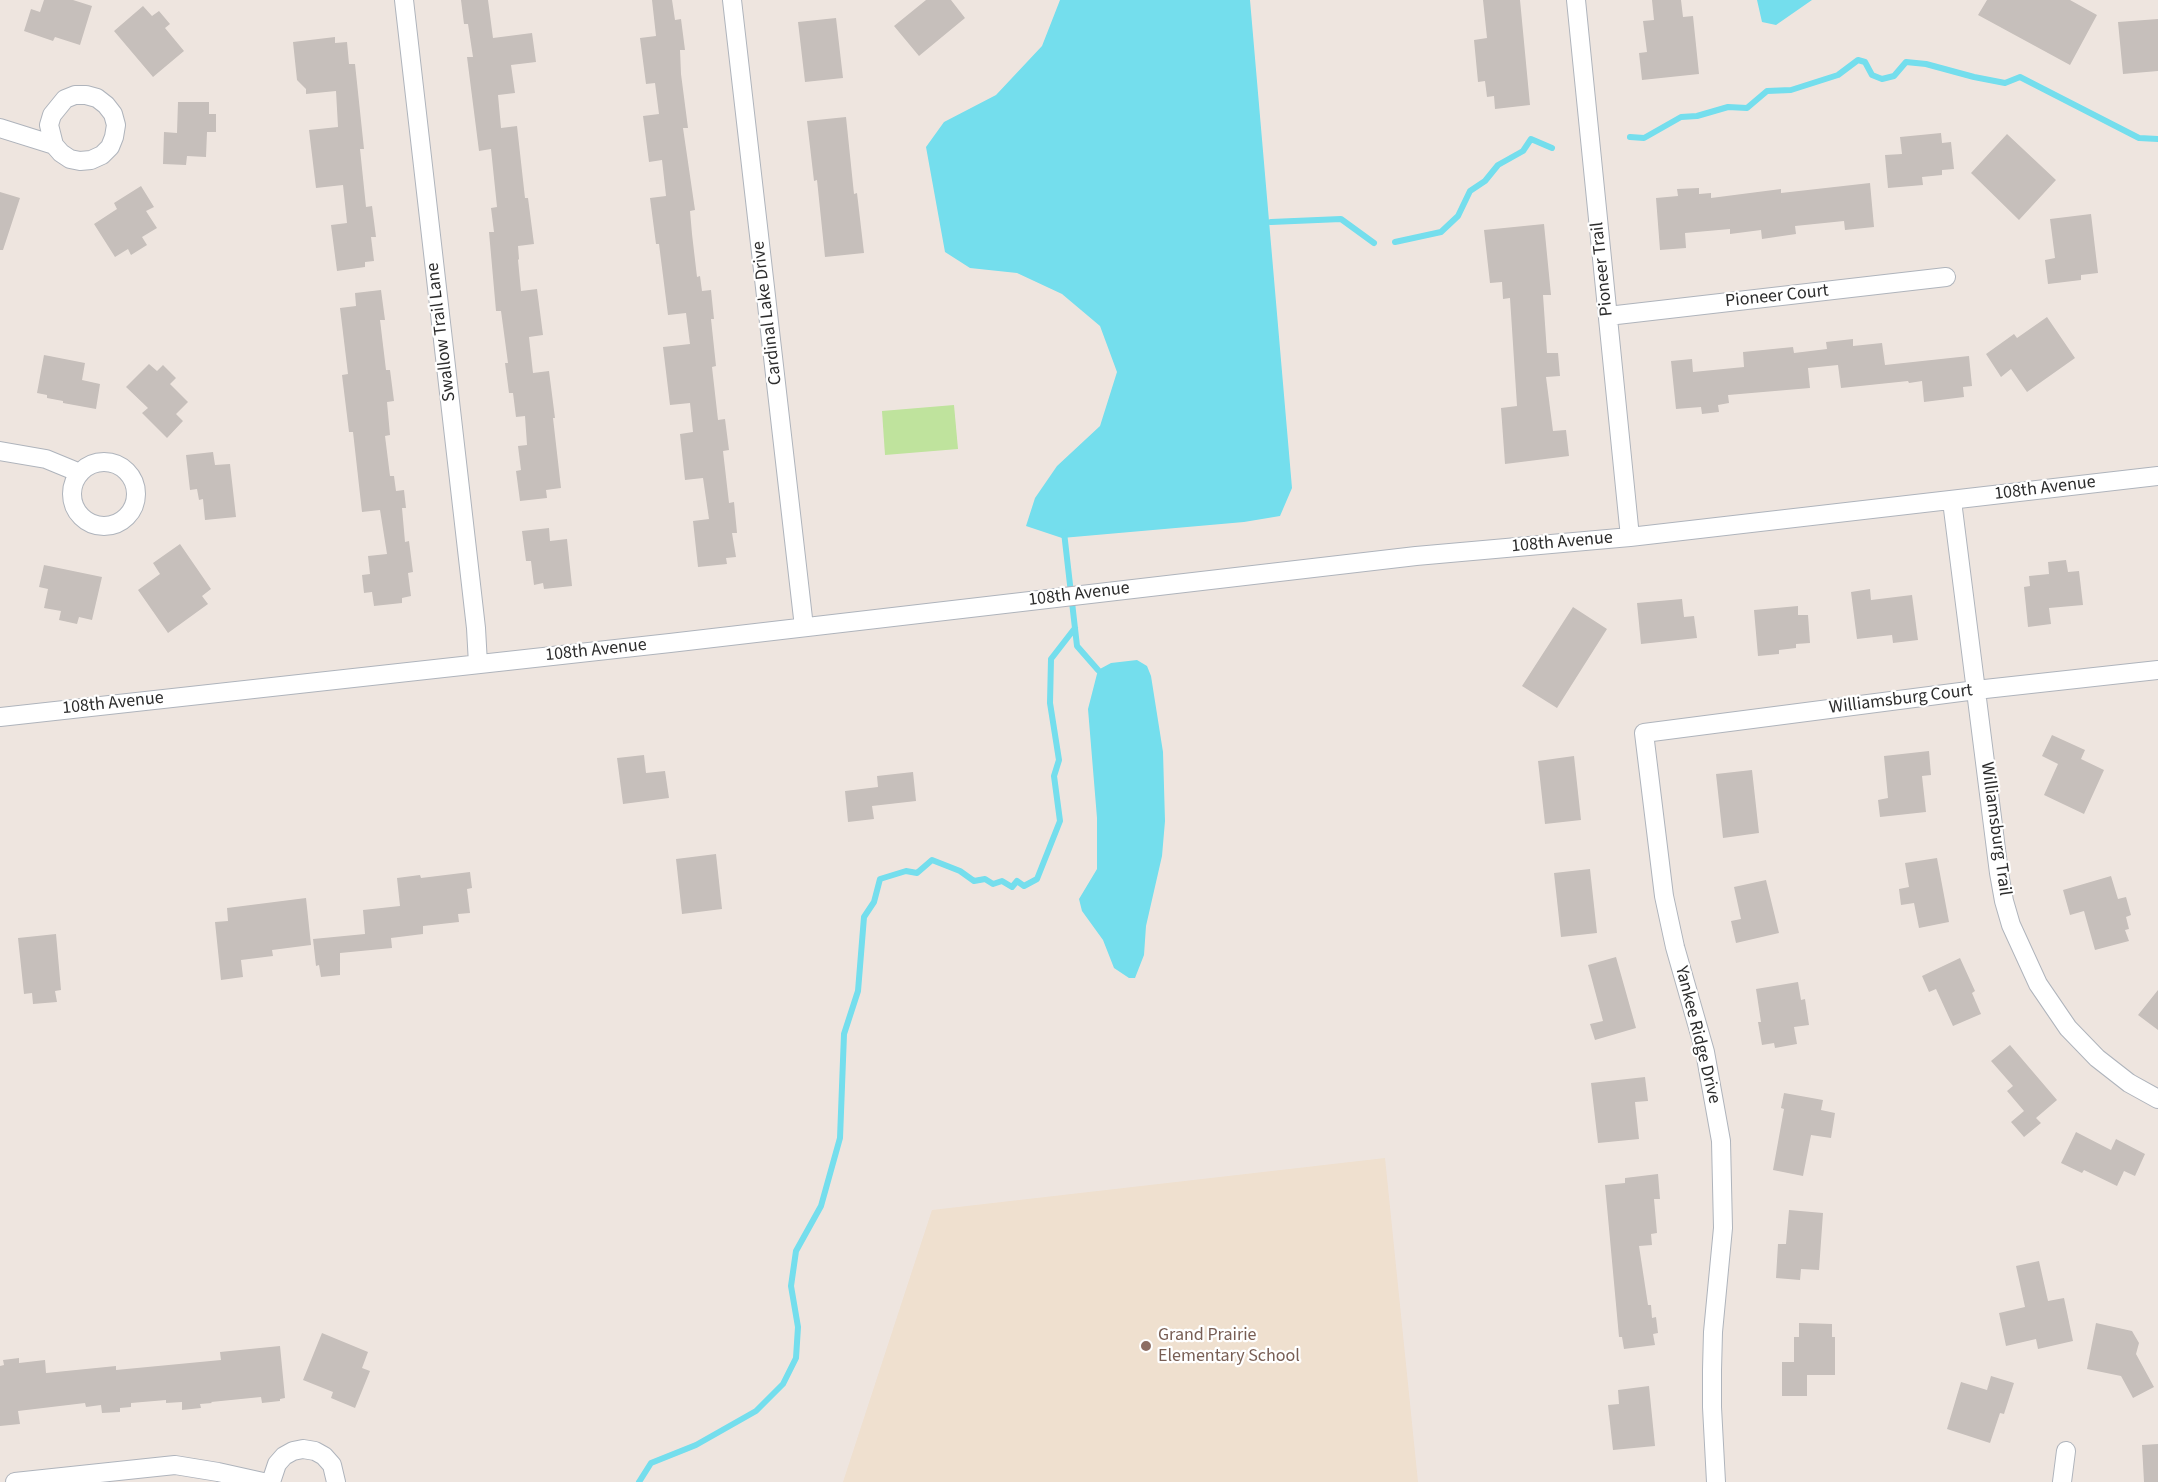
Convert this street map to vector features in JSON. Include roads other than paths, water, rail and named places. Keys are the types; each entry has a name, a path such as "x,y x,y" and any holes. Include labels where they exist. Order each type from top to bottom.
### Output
{"street":[{"name":"Swallow Trail Lane","path":"404,0 476,628 478,664"},
{"name":"Cardinal Lake Drive","path":"732,0 804,627"},
{"name":"Pioneer Trail","path":"1576,0 1630,537"},
{"path":"0,128 54,145"},
{"name":"Pioneer Court","path":"1608,316 1946,278"},
{"path":"0,451 46,459 80,473"},
{"name":"108th Avenue","path":"0,717 1416,556 1630,537 2158,476"},
{"name":"Williamsburg Trail","path":"1952,501 2002,892 2011,926 2038,984 2068,1028 2097,1058 2129,1083 2158,1099"},
{"name":"Williamsburg Court","path":"1644,733 1976,690 2158,670"},
{"name":"Yankee Ridge Drive","path":"1644,733 1664,896 1675,947 1706,1052 1721,1141 1723,1228 1713,1332 1712,1379 1716,1482"},
{"path":"271,1482 276,1464 293,1451 303,1449 315,1451 324,1456 332,1465 336,1482"},
{"path":"2062,1482 2066,1450"},
{"path":"15,1482 175,1465 263,1482"}],"water":[{"path":"1060,0 1250,0 1292,488 1280,516 1244,522 1062,538 1026,526 1035,498 1057,466 1100,426 1117,372 1100,326 1062,294 1017,273 970,268 945,252 926,147 944,122 996,95 1042,46"},
{"path":"1757,0 1812,0 1776,25 1762,22"},
{"path":"1137,660 1147,666 1151,676 1163,752 1165,821 1162,856 1146,926 1144,955 1135,978 1129,978 1114,968 1103,940 1082,911 1079,899 1097,869 1097,818 1088,709 1098,670 1111,663"}],"waterway":[{"path":"1630,137 1644,138 1681,117 1697,116 1728,107 1747,108 1767,91 1791,90 1838,75 1858,60 1865,62 1872,75 1882,79 1894,76 1906,62 1926,64 2005,83 2020,77 2139,138 2158,139"},
{"path":"1395,242 1441,232 1458,216 1470,191 1485,181 1498,165 1523,151 1531,139 1552,148"},
{"path":"1271,222 1341,219 1374,243"},
{"path":"1064,532 1077,646 1098,670"},
{"path":"639,1482 651,1463 696,1445 756,1411 783,1384 796,1358 798,1327 791,1286 796,1251 821,1206 840,1138 844,1034 858,991 864,917 874,902 880,879 906,871 917,873 932,860 960,871 974,881 985,879 993,884 1002,881 1012,887 1017,881 1024,886 1037,879 1060,821 1054,776 1059,760 1050,703 1051,659 1075,628"}],"place":[{"name":"Grand Prairie Elementary School","path":"1146,1346"}]}
